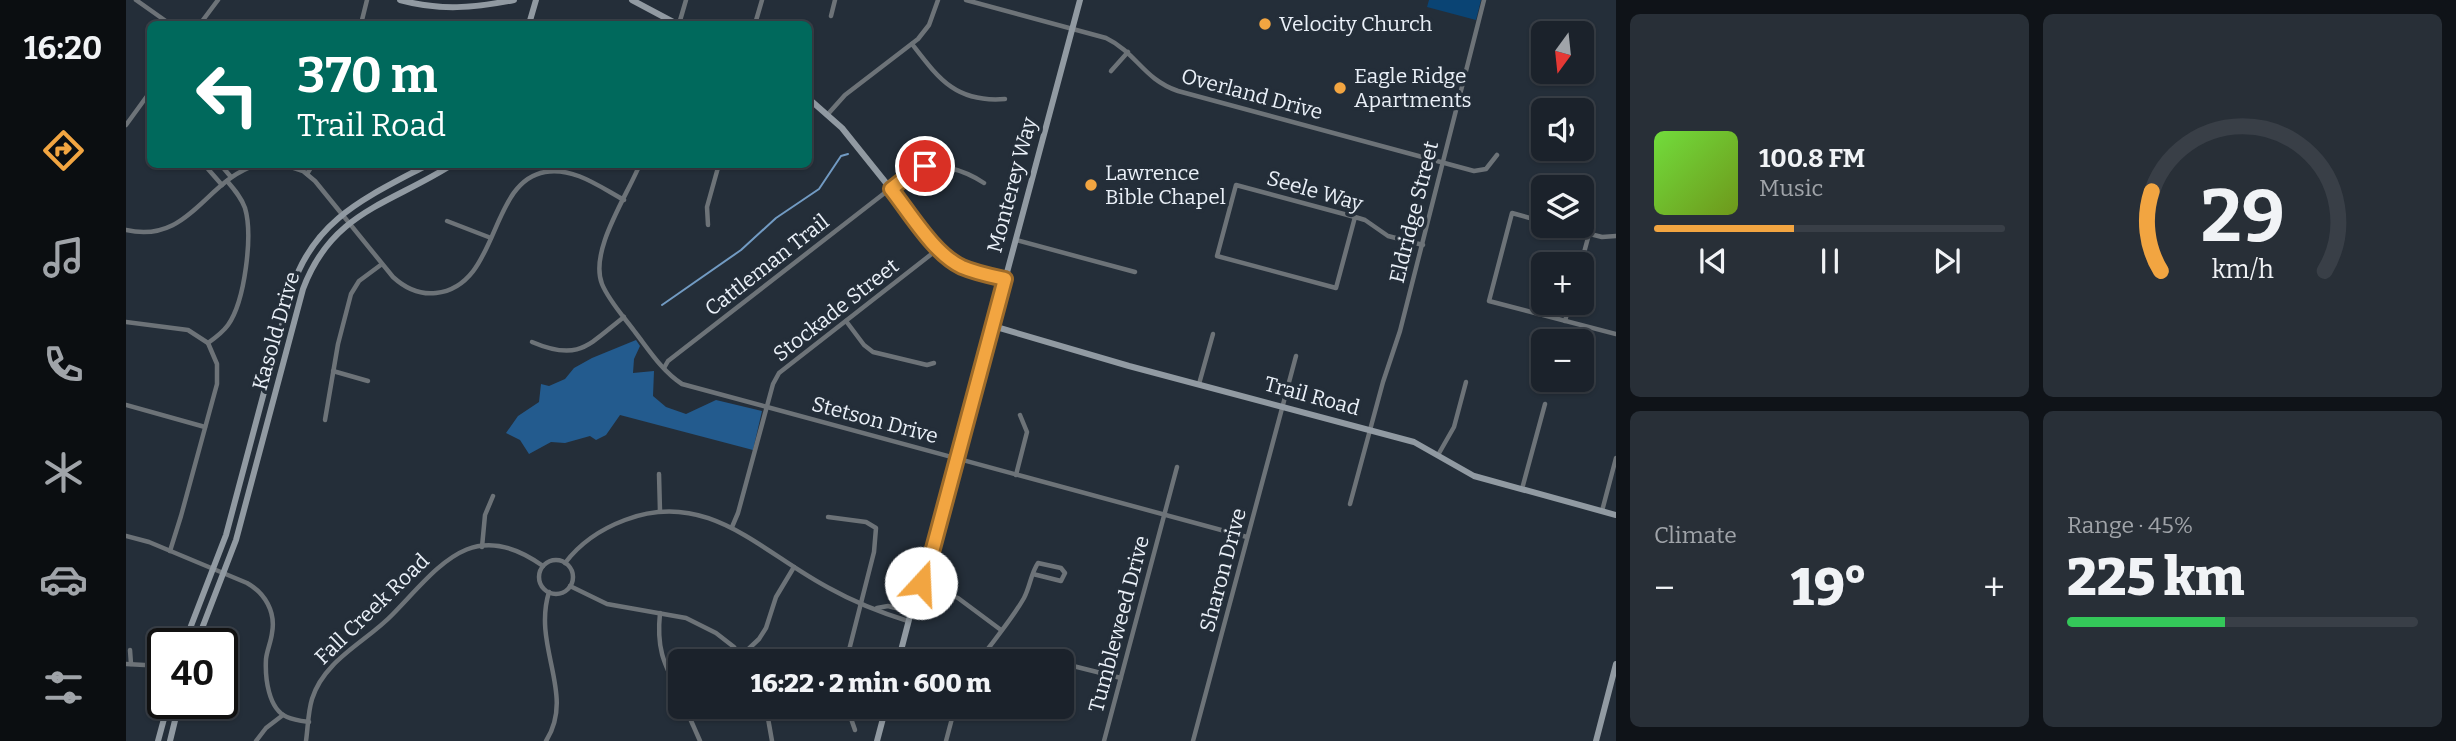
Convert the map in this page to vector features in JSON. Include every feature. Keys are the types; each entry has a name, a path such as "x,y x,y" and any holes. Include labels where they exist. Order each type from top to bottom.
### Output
{"street":[{"path":"136,0 166,21"},
{"path":"202,21 218,0"},
{"path":"362,21 367,0"},
{"path":"400,0 421,6 452,9 514,0"},
{"path":"452,9 454,0"},
{"path":"531,21 536,0"},
{"path":"632,0 672,21"},
{"path":"679,21 686,0"},
{"path":"756,21 762,0"},
{"path":"831,16 835,0"},
{"path":"828,114 845,95 912,44 929,25 937,0"},
{"name":"Overland Drive","path":"966,0 1107,38 1128,52 1149,76 1178,91 1479,172 1486,169 1497,155"},
{"name":"Monterey Way","path":"901,649 931,556 1080,0"},
{"name":"Eldridge Street","path":"1350,504 1423,245 1441,162 1484,0"},
{"path":"912,44 947,86 993,100 1005,99"},
{"path":"1111,71 1128,52"},
{"path":"126,125 147,96"},
{"path":"812,101 842,128 938,249 963,267 1005,279"},
{"name":"Cattleman Trail","path":"664,368 674,356 914,171 931,165 972,175 984,183"},
{"path":"208,168 222,185"},
{"path":"208,343 228,325 236,309 247,252 246,211 222,168"},
{"path":"126,230 151,232 174,226 229,179 246,168"},
{"path":"292,168 307,174 393,277 408,288 423,293 443,292 468,278 477,266 514,194 538,174 553,171 572,174 624,200"},
{"path":"307,174 311,168"},
{"name":"Kasold Drive","path":"190,628 226,535 295,279 316,241 342,214 422,168"},
{"name":"Kasold Drive","path":"202,628 239,530 303,289 321,252 349,222 446,168"},
{"name":"Stetson Drive","path":"638,168 604,242 598,268 603,285 624,317 674,379 690,387 1247,537"},
{"path":"708,225 707,207 718,168"},
{"name":"Seele Way","path":"1356,217 1336,288 1217,256 1236,185 1356,217 1366,220 1388,236 1423,245"},
{"path":"1531,218 1512,213 1489,301 1616,334"},
{"path":"447,221 492,238"},
{"path":"1594,235 1616,236"},
{"path":"1016,240 1135,272"},
{"name":"Stockade Street","path":"732,527 773,383 779,373 938,249"},
{"path":"325,420 338,344 351,293 359,281 382,264"},
{"path":"1565,321 1567,315"},
{"path":"532,342 559,352 577,351 624,317"},
{"path":"846,321 864,345 873,352 927,365 934,363"},
{"path":"126,322 181,328 196,333 208,343 218,371 170,551"},
{"name":"Trail Road","path":"993,326 1414,442 1474,476 1616,515"},
{"path":"1199,384 1213,334"},
{"name":"Sharon Drive","path":"1194,741 1296,356"},
{"path":"333,372 368,381"},
{"path":"1438,456 1451,435 1466,383"},
{"path":"1522,490 1545,404"},
{"path":"126,405 205,427"},
{"path":"1016,475 1027,432 1020,415"},
{"path":"1602,511 1616,458"},
{"name":"Tumbleweed Drive","path":"1104,741 1177,467"},
{"path":"659,474 660,511"},
{"path":"482,547 485,515 493,496"},
{"path":"565,563 586,541 608,526 638,515 660,511 692,513 732,527 829,588 885,614 908,621"},
{"path":"828,517 866,522 876,528 874,552 849,649"},
{"path":"126,536 149,542 253,586 260,592 270,607 273,632 267,651 266,674 271,695 283,715 309,722"},
{"name":"Fall Creek Road","path":"306,741 312,699 335,663 381,626 441,563 462,551 482,547 508,548 525,554 543,566"},
{"path":"551,561 565,563 573,576 570,586 561,593 549,592 540,580 543,566 551,561"},
{"path":"987,649 1027,592 1035,566 1041,562 1061,568 1065,573 1061,581 1033,574"},
{"path":"748,649 766,628 776,597 794,567"},
{"path":"921,583 958,598 1001,630"},
{"path":"570,586 607,604 686,618 716,633 733,649"},
{"path":"546,741 556,721 558,704 544,637 544,614 549,592"},
{"path":"876,608 888,606 911,612"},
{"path":"660,613 660,653 668,670"},
{"path":"130,650 128,664 147,665"},
{"path":"1596,741 1616,664"},
{"path":"1074,666 1121,678"},
{"path":"256,741 266,728 283,715"},
{"path":"158,741 164,719"},
{"path":"170,741 175,719"},
{"path":"690,719 700,741"},
{"path":"768,719 772,741"},
{"path":"851,719 855,730"},
{"path":"877,741 883,719"},
{"path":"946,741 952,719"}],"shaded area":[{"path":"1429,0 1481,0 1476,20 1427,7"},
{"path":"636,340 640,346 634,359 633,373 654,371 653,396 666,407 686,414 716,400 762,411 753,450 620,415 606,435 596,440 590,436 565,443 551,442 529,454 520,440 506,433 518,416 539,402 541,384 549,386 565,379 574,368 592,358"}],"waterway":[{"path":"662,305 741,250 776,218 819,189 841,156 848,154"}],"place":[{"name":"Velocity Church","path":"1265,24"},
{"name":"Eagle Ridge Apartments","path":"1340,88"},
{"name":"Lawrence Bible Chapel","path":"1091,185"}],"route":[{"path":"921,583 931,556 1005,279 973,271 950,259 938,249 891,189 925,166"}]}
